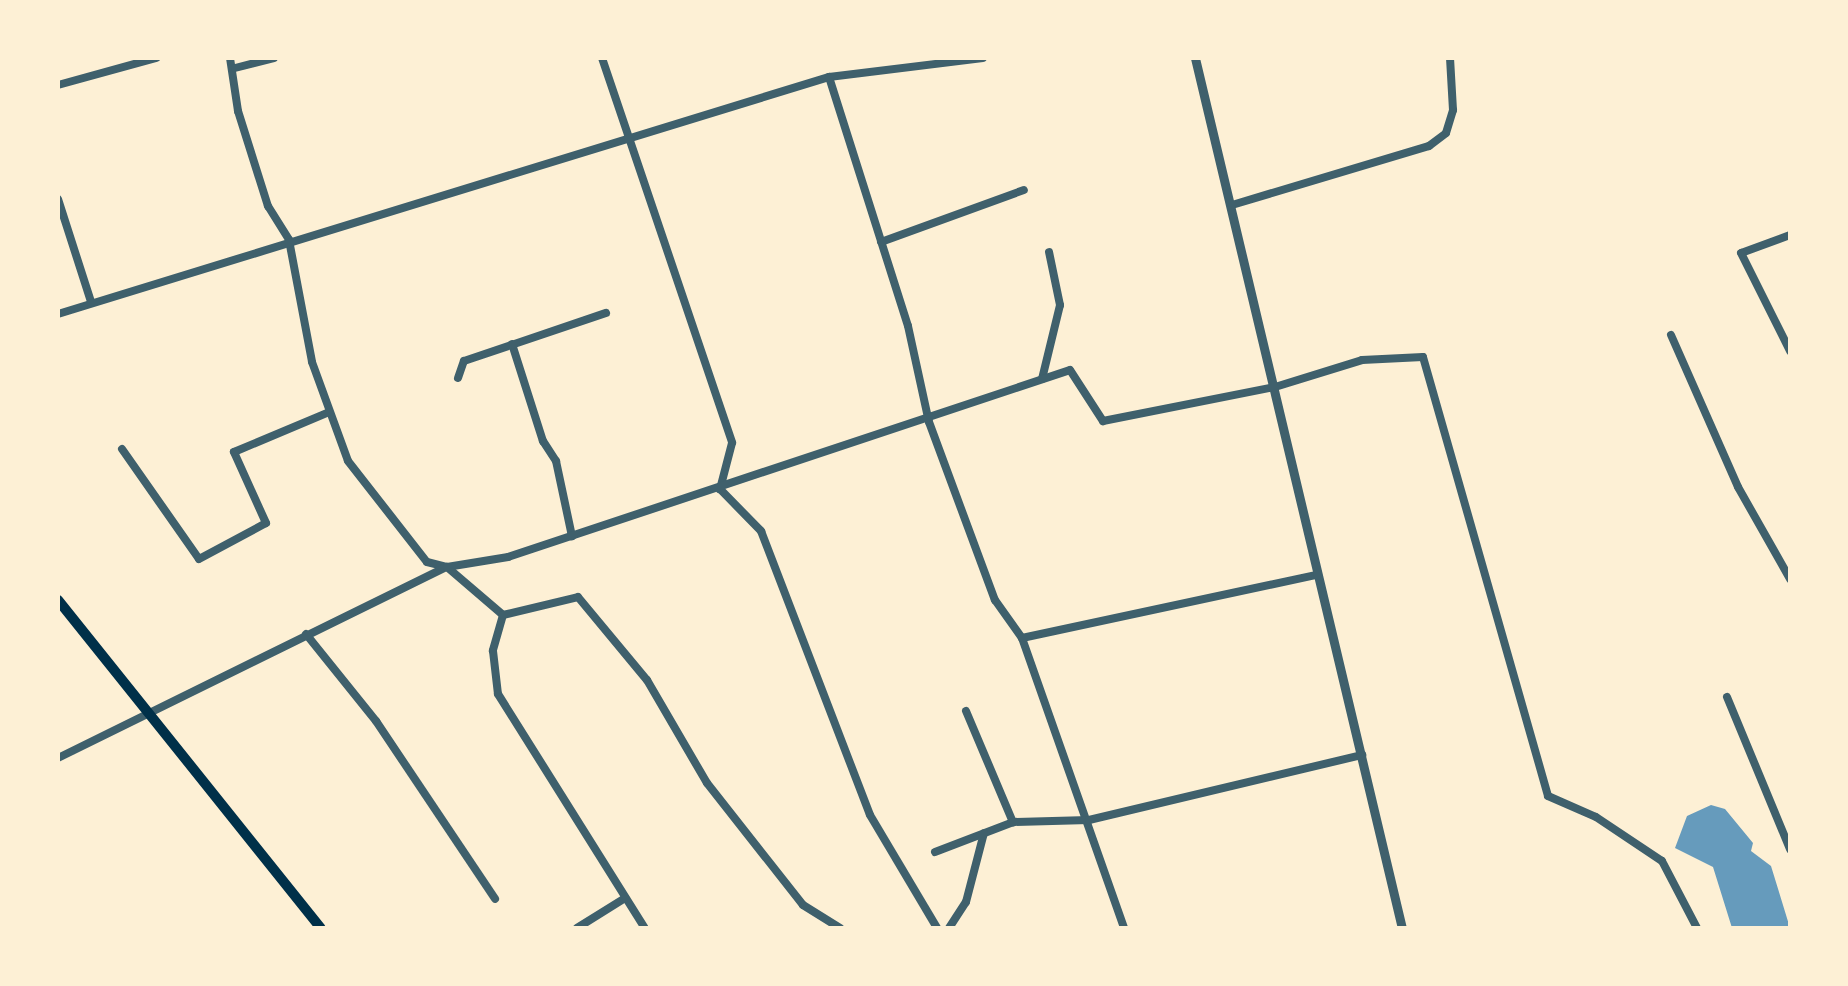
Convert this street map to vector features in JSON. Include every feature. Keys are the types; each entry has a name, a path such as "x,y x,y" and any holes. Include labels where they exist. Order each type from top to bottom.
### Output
{"main road":[{"path":"58,600 149,708 321,928"}],"street":[{"path":"58,85 156,58"},
{"path":"230,58 252,160 268,206 289,240 312,362 348,461 428,562 447,567 503,615"},
{"path":"234,68 274,58"},
{"path":"602,58 732,443 720,489"},
{"path":"58,314 289,240 629,140 829,77 864,62 983,58"},
{"path":"1195,58 1275,386 1315,575 1364,754 1402,928"},
{"path":"1232,205 1430,146 1446,134 1453,110 1450,58"},
{"path":"829,77 881,242 928,422 995,600 1022,638 1124,928"},
{"path":"881,242 1024,190"},
{"path":"58,200 91,302"},
{"path":"1790,235 1741,253 1790,351"},
{"path":"1042,380 1060,305 1049,252"},
{"path":"458,378 464,362 606,313"},
{"path":"1671,335 1738,487 1787,567 1790,579"},
{"path":"512,344 556,461 572,536"},
{"path":"58,758 149,708 447,567 572,536 928,422 1070,370 1103,421 1275,386 1362,360 1423,357 1548,796 1596,816 1662,861 1697,928"},
{"path":"122,449 199,559 266,523 234,452 330,412"},
{"path":"720,489 761,531 870,815 936,928"},
{"path":"1022,638 1315,575"},
{"path":"503,615 578,597 646,680 707,783 755,844 803,904 840,928"},
{"path":"503,615 493,651 498,694 645,928"},
{"path":"306,634 376,721 495,899"},
{"path":"1727,697 1790,849"},
{"path":"966,710 1013,822"},
{"path":"935,852 1013,822 1088,820 1364,754"},
{"path":"949,928 966,902 984,833"},
{"path":"576,928 625,898"}],"water":[{"path":"1711,805 1725,809 1753,843 1751,851 1771,866 1790,928 1732,928 1713,867 1675,848 1687,816"}]}
